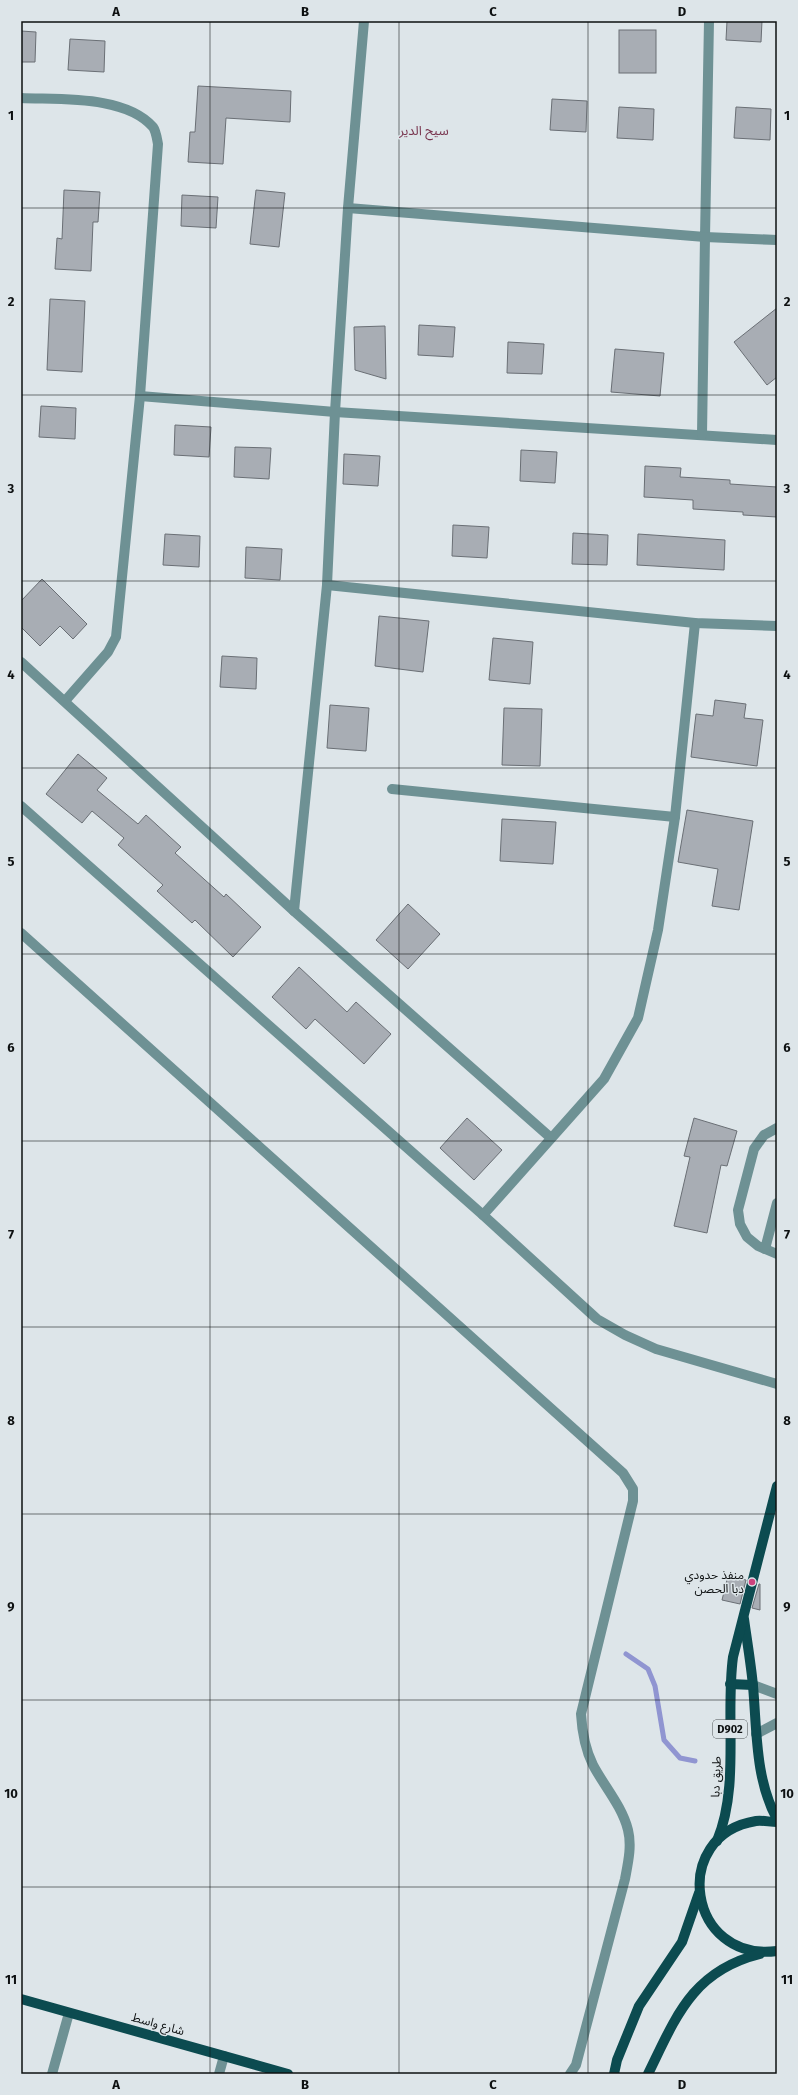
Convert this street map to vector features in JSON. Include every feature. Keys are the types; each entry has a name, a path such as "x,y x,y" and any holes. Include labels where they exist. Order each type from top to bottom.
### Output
{"main road":[{"name":"طريق دبا","path":"717,1841 724,1824 729,1795 730,1684 735,1642 744,1617 775,1503 777,1486"},
{"name":"طريق دبا","path":"744,1617 753,1685 756,1734 764,1788 777,1821"},
{"path":"730,1684 753,1685"},
{"path":"609,2074 617,2060 639,2006 682,1942 699,1893 700,1874 706,1856 717,1841 735,1827 756,1821 777,1821"},
{"path":"699,1893 704,1912 714,1929 728,1942 746,1950 766,1953"},
{"path":"648,2074 677,2014 692,1992 725,1968 752,1956 777,1952"},
{"name":"شارع واسط","path":"21,1999 288,2074"},
{"path":"614,2074 617,2060"}],"street":[{"path":"294,911 327,585 335,412 348,208 364,21"},
{"path":"702,435 709,21"},
{"path":"21,98 105,103 133,112 154,128 158,144 140,396 116,636 108,652 65,701"},
{"path":"348,208 705,237 777,240"},
{"path":"140,396 335,412 777,440"},
{"path":"327,585 695,623 777,626"},
{"path":"483,1215 604,1079 638,1018 658,930 675,818 695,623"},
{"path":"21,662 294,911 551,1138"},
{"path":"392,789 675,818"},
{"path":"21,806 483,1215 597,1319 625,1335 656,1349 777,1384"},
{"path":"21,933 623,1473 633,1489 633,1500 581,1714 586,1746 592,1763 624,1817 630,1843 626,1879 576,2065 570,2074"},
{"path":"777,1128 764,1134 754,1149 738,1210 743,1231 752,1242 777,1254"},
{"path":"765,1249 777,1203"},
{"path":"753,1685 777,1694"},
{"path":"756,1734 777,1723"},
{"path":"52,2074 69,2012"},
{"path":"219,2074 224,2056"}],"building":[{"path":"727,21 762,21 761,42 726,40"},
{"path":"619,30 656,30 656,73 619,73"},
{"path":"21,31 36,32 35,62 21,62"},
{"path":"70,39 105,41 104,72 68,70"},
{"path":"198,86 291,91 290,122 226,118 223,164 188,162 190,132 195,132"},
{"path":"552,99 587,101 586,132 550,130"},
{"path":"619,107 654,109 653,140 617,138"},
{"path":"736,107 771,109 770,140 734,138"},
{"path":"64,190 100,192 98,222 93,222 91,271 55,269 57,238 62,239"},
{"path":"256,190 285,193 279,247 250,244"},
{"path":"182,195 218,197 216,228 181,226"},
{"path":"50,299 85,301 82,372 47,370"},
{"path":"777,308 777,377 767,385 734,342"},
{"path":"419,325 455,327 453,357 418,355"},
{"path":"385,326 386,379 355,370 354,327"},
{"path":"508,342 544,344 542,374 507,373"},
{"path":"615,349 664,353 660,396 611,392"},
{"path":"41,406 76,408 75,439 39,437"},
{"path":"175,425 211,427 209,457 174,455"},
{"path":"235,447 271,448 269,479 234,477"},
{"path":"521,450 557,452 555,483 520,481"},
{"path":"344,454 380,456 378,486 343,484"},
{"path":"645,466 681,468 680,477 730,480 730,484 777,487 777,517 743,515 743,512 693,509 693,500 644,497"},
{"path":"453,525 489,527 487,558 452,556"},
{"path":"573,533 608,535 607,565 572,564"},
{"path":"165,534 200,536 199,567 163,565"},
{"path":"638,534 725,540 724,570 637,565"},
{"path":"246,547 282,549 280,580 245,578"},
{"path":"42,579 87,624 73,639 60,626 40,646 21,627 21,601"},
{"path":"379,616 429,621 423,672 375,666"},
{"path":"493,638 533,642 530,684 489,680"},
{"path":"222,656 257,658 256,689 220,687"},
{"path":"715,700 746,704 744,718 763,720 757,766 691,757 696,714 713,716"},
{"path":"330,705 369,708 366,751 327,748"},
{"path":"504,708 542,709 540,766 502,765"},
{"path":"78,754 107,778 97,790 138,824 146,815 181,847 175,853 224,897 226,894 261,927 233,957 195,920 192,923 157,891 163,885 118,845 124,838 92,811 82,823 46,794"},
{"path":"687,810 753,821 739,910 712,906 718,869 678,862"},
{"path":"502,819 556,822 553,864 500,861"},
{"path":"408,904 440,934 408,969 376,940"},
{"path":"299,967 347,1012 356,1002 391,1034 364,1064 315,1019 306,1029 272,997"},
{"path":"467,1118 502,1150 474,1180 440,1148"},
{"path":"694,1118 737,1131 727,1166 721,1165 707,1233 674,1226 690,1157 684,1156"},
{"path":"728,1576 746,1580 740,1604 722,1600"},
{"path":"760,1584 760,1610 752,1608"}],"waterway":[{"path":"626,1654 648,1669 655,1686 664,1740 680,1758 695,1761"}],"place":[{"name":"منفذ حدودي دبا الحصن","path":"752,1582"}],"district":[{"name":"سيح الدير","path":"424,130"}]}
